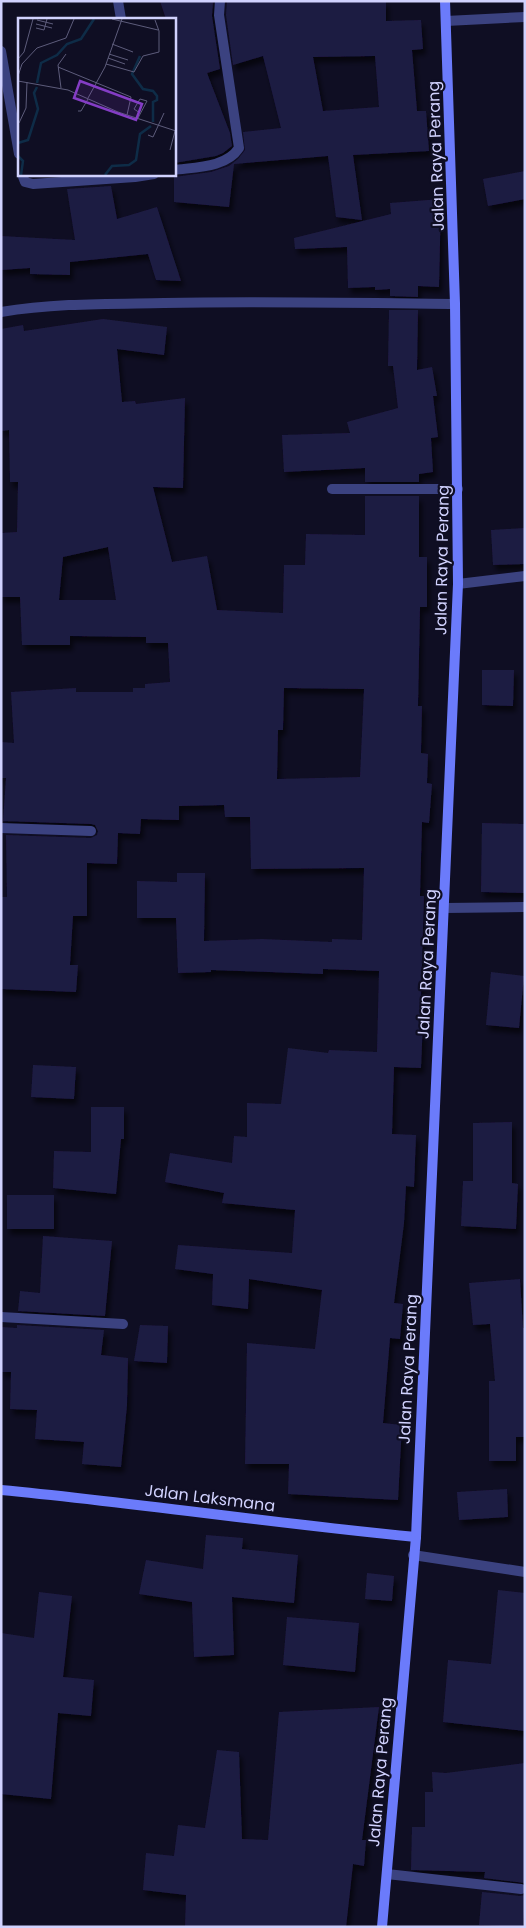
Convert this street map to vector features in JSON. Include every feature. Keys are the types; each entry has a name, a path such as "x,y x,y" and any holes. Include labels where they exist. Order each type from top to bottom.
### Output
{"main road":[{"name":"Jalan Raya Perang","path":"382,1927 416,1537 458,584 455,304 445,1"},
{"name":"Jalan Laksmana","path":"1,1490 99,1499 332,1530 416,1537"}],"street":[{"path":"118,1 121,18"},
{"path":"175,170 220,162 233,157 239,148 219,15 220,1"},
{"path":"446,21 525,17"},
{"path":"1,51 5,100 18,150"},
{"path":"22,175 25,182 33,184 135,175"},
{"path":"1,312 35,307 222,302 455,304"},
{"path":"332,489 458,489"},
{"path":"458,584 525,576"},
{"path":"1,828 91,831"},
{"path":"445,908 525,906"},
{"path":"1,1316 123,1324"},
{"path":"413,1555 525,1572"},
{"path":"387,1874 521,1888"}],"building":[{"path":"160,1 213,1 212,16 220,69 207,73 230,133 232,146 216,156 175,163 175,18 166,18"},
{"path":"227,1 386,1 386,21 421,20 423,49 412,50 417,111 426,111 429,151 353,155 362,220 336,217 328,156 234,164 229,207 174,202 174,177 211,172 229,166 245,150 243,132 281,128 263,56 233,65 226,15","holes":["375,56 379,107 323,111 313,57"]},
{"path":"525,171 525,199 488,206 483,179"},
{"path":"111,186 117,219 157,207 181,281 156,280 148,254 70,262 70,275 30,274 30,268 1,270 1,236 75,240 67,189"},
{"path":"441,199 439,287 418,286 418,297 390,296 390,289 375,290 375,287 348,288 347,247 295,249 294,238 391,214 390,203"},
{"path":"389,310 418,310 417,370 432,367 437,396 433,396 438,437 431,438 433,472 419,474 419,482 365,482 365,468 284,472 282,435 350,433 347,422 398,408 393,366 388,366"},
{"path":"103,319 167,327 164,355 117,349 122,402 135,401 136,404 185,398 183,488 153,487 172,562 207,556 217,610 283,613 284,565 305,565 306,534 365,535 365,496 419,496 419,557 427,557 427,607 420,607 418,706 422,706 421,753 428,754 427,783 432,784 429,823 422,822 420,896 424,896 421,997 424,997 421,1068 394,1067 392,1134 416,1135 414,1187 406,1186 404,1223 394,1303 403,1304 400,1339 390,1338 383,1423 402,1425 398,1500 288,1494 289,1464 245,1464 247,1343 315,1349 322,1290 249,1279 248,1309 212,1305 213,1274 175,1269 178,1245 292,1253 295,1210 222,1203 224,1193 165,1182 170,1153 232,1163 234,1136 247,1137 247,1103 281,1104 288,1048 328,1053 329,1050 377,1052 379,971 323,969 323,974 211,970 211,972 178,973 176,918 137,918 137,881 177,882 177,873 205,873 204,941 262,939 332,942 332,939 362,940 364,868 251,869 250,817 225,817 224,805 179,806 179,820 141,819 140,834 118,833 117,864 87,863 87,916 73,916 70,965 78,965 76,992 1,989 1,897 7,897 6,835 91,838 97,835 98,831 95,825 91,824 3,821 6,778 1,778 1,742 14,743 11,692 76,688 76,692 133,692 133,688 145,688 145,684 170,682 168,643 146,643 146,637 70,636 70,645 22,645 20,597 1,597 1,533 17,532 18,482 10,482 9,430 1,431 1,329 23,325 24,331","holes":["108,547 116,600 59,600 63,557","284,688 364,689 360,777 277,779 278,730 283,730"]},
{"path":"525,528 525,564 493,565 491,530"},
{"path":"482,670 514,670 513,706 482,705"},
{"path":"482,823 525,824 525,893 481,892"},
{"path":"491,972 524,976 519,1028 486,1025"},
{"path":"33,1065 76,1067 74,1099 31,1097"},
{"path":"91,1107 124,1107 124,1139 121,1139 116,1194 53,1188 54,1151 91,1152"},
{"path":"512,1122 512,1183 518,1184 516,1229 461,1226 463,1181 473,1181 473,1123"},
{"path":"7,1195 54,1195 54,1229 7,1229"},
{"path":"43,1236 112,1241 105,1316 18,1311 20,1291 40,1293"},
{"path":"520,1279 523,1328 525,1328 525,1437 516,1437 516,1461 489,1461 489,1381 495,1381 490,1324 473,1325 469,1283"},
{"path":"17,1325 104,1330 101,1355 128,1358 127,1405 121,1467 82,1464 84,1442 35,1439 37,1410 10,1409 11,1372 1,1372 1,1327 17,1328"},
{"path":"140,1325 168,1326 167,1363 134,1361"},
{"path":"507,1489 508,1517 459,1520 457,1492"},
{"path":"206,1535 243,1538 242,1549 298,1555 294,1603 232,1597 234,1655 194,1657 192,1602 139,1594 146,1560 203,1569"},
{"path":"367,1573 394,1576 392,1601 365,1599"},
{"path":"498,1590 525,1593 525,1731 443,1722 448,1660 491,1664"},
{"path":"39,1592 72,1596 63,1677 94,1680 91,1716 58,1713 51,1799 1,1794 1,1633 34,1638"},
{"path":"287,1617 359,1623 355,1672 283,1665"},
{"path":"379,1707 362,1840 366,1840 364,1866 353,1864 346,1927 185,1927 186,1895 143,1890 146,1853 174,1856 178,1825 205,1828 217,1750 239,1752 242,1839 268,1840 279,1712"},
{"path":"525,1763 525,1883 484,1878 485,1872 411,1870 412,1827 425,1827 425,1792 433,1792 432,1772 446,1773"},
{"path":"482,1892 525,1895 523,1927 479,1925"}]}
